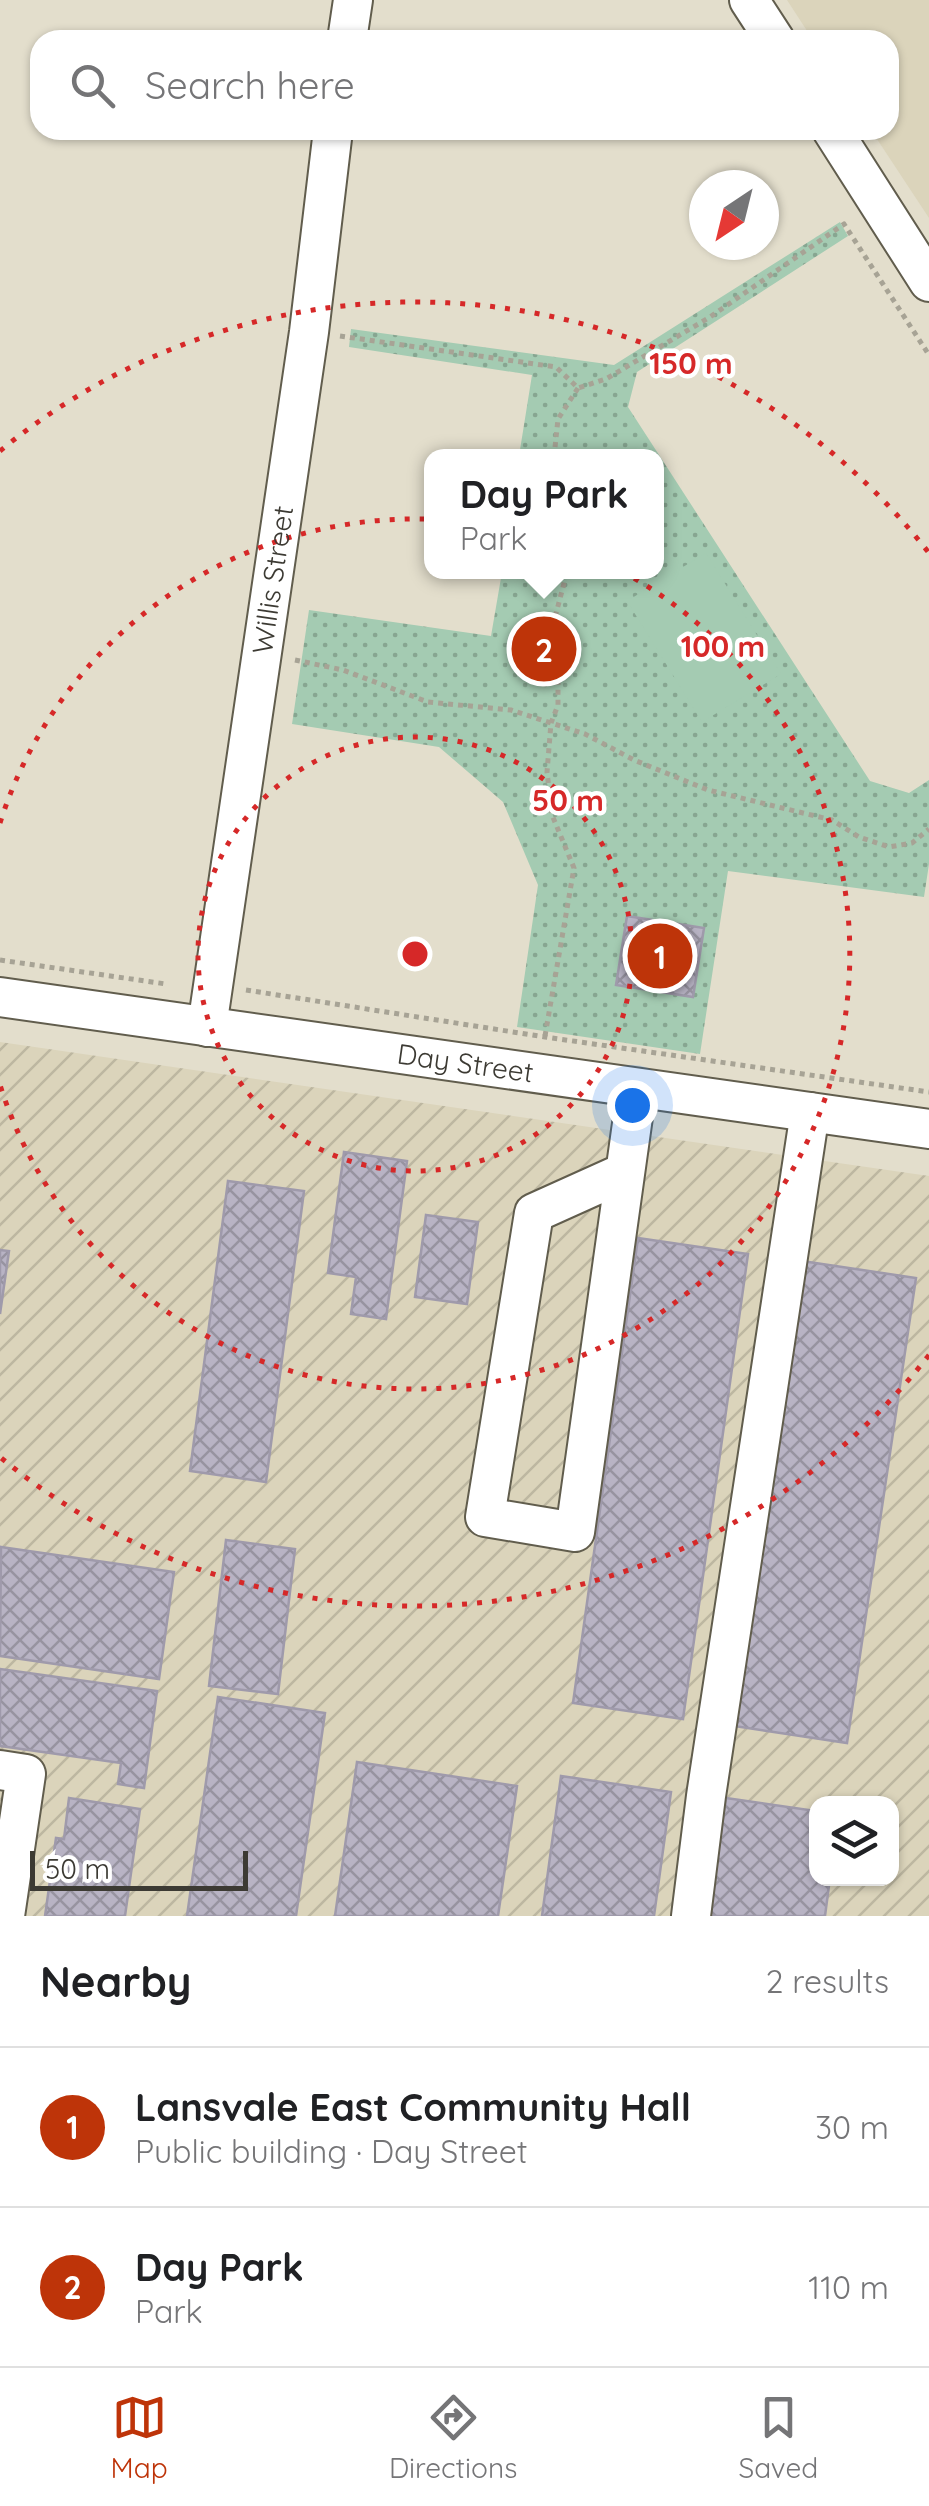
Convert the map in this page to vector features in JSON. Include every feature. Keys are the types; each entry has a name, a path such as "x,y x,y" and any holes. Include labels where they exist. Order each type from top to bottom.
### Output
{"street":[{"path":"348,30 352,0"},
{"path":"749,0 768,30"},
{"name":"Willis Street","path":"207,1027 310,332 332,140"},
{"path":"838,140 929,282"},
{"name":"Day Street","path":"0,997 929,1129"},
{"path":"626,1172 534,1213 485,1517 575,1532 626,1172 637,1088"},
{"path":"691,1916 810,1112"},
{"path":"0,1770 26,1774 5,1916"}],"path":[{"path":"555,449 558,419 578,388 606,379 710,317 844,224 929,355"},
{"path":"310,332 556,367 578,388"},
{"path":"544,1037 574,868 552,815 547,772 551,724 558,705 558,678 549,640 565,579"},
{"path":"262,651 343,670 428,702 512,710 585,734 634,760 708,790 832,820 859,837 889,847 912,843 929,830"},
{"path":"0,960 166,984"},
{"path":"246,992 929,1092"}],"shaded area":[{"path":"787,0 929,0 929,218 878,140 899,140 899,30 806,30"},
{"path":"0,1042 929,1176 929,1916 0,1916"}],"green space":[{"path":"840,222 848,236 637,372 628,407 655,449 520,449 532,375 349,347 351,329 614,365"},
{"path":"664,463 870,781 909,793 929,780 929,864 924,897 728,871 700,1054 517,1027 538,885 503,802 439,747 292,724 309,610 491,636 501,579 664,579"},
{"path":"706,553 781,674 702,722 627,601"}],"building":[{"path":"627,916 704,928 693,997 616,985"},
{"path":"344,1152 407,1161 386,1319 351,1314 356,1277 328,1273"},
{"path":"228,1181 304,1191 266,1482 190,1471"},
{"path":"426,1215 478,1222 467,1304 415,1297"},
{"path":"638,1238 748,1254 683,1719 573,1703"},
{"path":"0,1250 9,1251 0,1314"},
{"path":"802,1261 916,1278 847,1743 734,1726"},
{"path":"226,1540 295,1549 278,1694 209,1686"},
{"path":"1,1547 174,1572 159,1679 0,1656"},
{"path":"0,1669 157,1691 144,1788 118,1784 121,1763 0,1746"},
{"path":"218,1697 325,1713 296,1916 187,1916"},
{"path":"357,1762 517,1786 498,1916 335,1916"},
{"path":"561,1776 671,1792 654,1916 542,1916"},
{"path":"69,1798 140,1809 125,1916 45,1916 56,1838 64,1839"},
{"path":"726,1798 809,1810 809,1886 829,1886 825,1916 709,1916"}],"place":[{"name":"Day Park","path":"544,649"},
{"name":"Lansvale East Community Hall","path":"660,956"}]}
